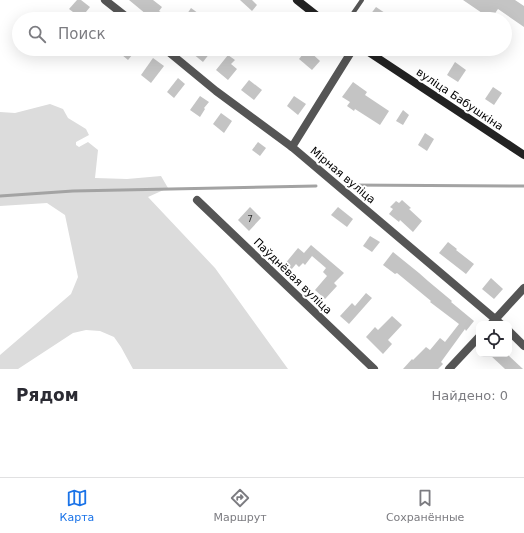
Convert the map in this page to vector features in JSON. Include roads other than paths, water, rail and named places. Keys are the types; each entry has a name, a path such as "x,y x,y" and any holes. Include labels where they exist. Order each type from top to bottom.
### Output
{"street":[{"path":"106,0 121,12"},
{"path":"297,0 312,12"},
{"name":"Мірная вуліца","path":"174,56 292,147 495,321"},
{"path":"292,147 349,56"},
{"name":"вуліца Бабушкіна","path":"375,56 524,155"},
{"name":"Паўднёвая вуліца","path":"197,200 374,369"},
{"path":"497,321 524,288"},
{"path":"512,334 524,346"},
{"path":"449,369 476,339"}],"lane":[{"path":"354,12 362,0"}],"waterway":[{"path":"347,185 524,186"},
{"path":"0,196 73,191 316,186"}]}
